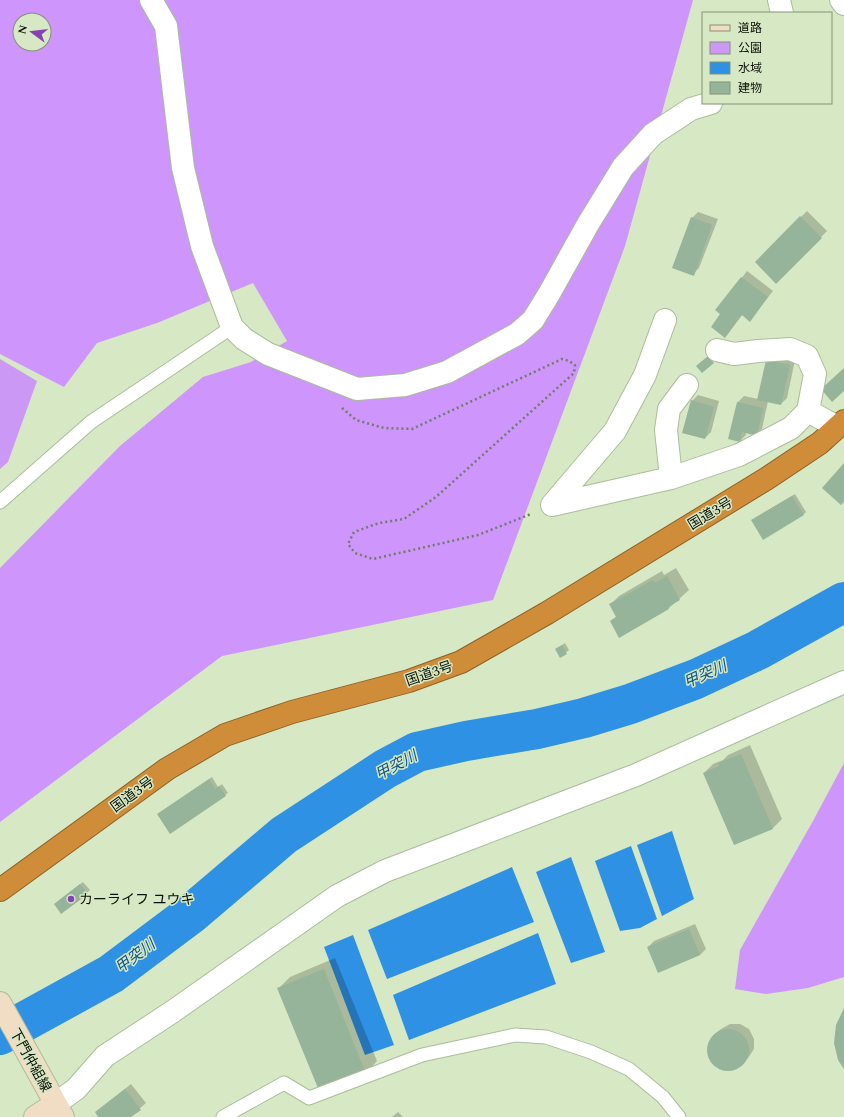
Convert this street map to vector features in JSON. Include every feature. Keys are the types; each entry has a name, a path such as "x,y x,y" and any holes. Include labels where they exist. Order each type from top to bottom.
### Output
{"highway":[{"name":"国道3号","path":"0,890 167,769 225,735 292,712 409,681 461,662 560,604 766,479 820,443 840,424"}],"street":[{"path":"151,0 166,26 183,168 202,246 232,327 244,338 268,354 357,389 405,385 447,372 517,334 533,320 588,224 623,167 653,134 691,109 708,104"},
{"path":"779,0 782,12"},
{"path":"841,0 844,4"},
{"path":"552,505 615,431 645,375 666,320"},
{"path":"552,505 671,478 738,455 791,428 808,411 815,374 806,356 790,349 734,354 717,350"},
{"path":"671,478 666,430 669,409 687,385"},
{"path":"808,411 840,424"},
{"path":"35,1117 76,1089 105,1056 228,973 337,896 385,870 636,775 844,682"},
{"name":"下門仲組線","path":"0,1003 56,1104"}],"lane":[{"path":"0,502 91,422 232,327"},
{"path":"223,1117 284,1083 309,1098 422,1055 515,1035 546,1037 592,1052 629,1069 663,1097 679,1117"}],"path":[{"path":"340,406 356,420 384,428 412,429 562,359 569,361 575,365 574,373 436,498 404,519 379,523 354,532 348,544 355,552 373,559 478,535 552,505"}],"green space":[{"path":"0,359 37,381 8,462 0,469"}],"shaded area":[{"path":"0,0 693,0 625,246 493,600 222,656 0,822 0,568 120,446 203,377 251,362 287,341 253,283 157,323 97,343 64,387 0,354"},
{"path":"844,763 844,977 808,988 766,994 735,989 740,950"}],"water":[{"path":"672,831 694,899 662,916 637,845"},
{"path":"631,846 657,919 640,928 620,931 595,861"},
{"path":"571,857 605,952 571,963 536,872"},
{"path":"512,867 534,922 387,979 368,930"},
{"path":"538,933 556,984 409,1040 393,995"},
{"path":"353,935 394,1045 365,1055 324,947"}],"building":[{"path":"800,216 822,238 776,284 755,262"},
{"path":"691,217 712,225 694,276 672,268"},
{"path":"741,277 768,297 750,322 742,315 725,338 711,327 720,314 715,310"},
{"path":"708,356 714,363 702,373 696,366"},
{"path":"766,360 790,365 781,405 757,400"},
{"path":"844,368 844,391 832,402 821,389"},
{"path":"691,400 714,407 705,439 682,433"},
{"path":"737,402 763,408 757,436 742,432 740,442 728,439"},
{"path":"844,463 844,502 841,505 822,488"},
{"path":"792,496 804,515 763,540 751,520"},
{"path":"667,576 680,600 668,607 669,609 619,638 610,621 616,617 609,604 653,580 655,583"},
{"path":"562,645 567,654 560,658 555,649"},
{"path":"741,754 773,829 734,845 703,773 719,766 718,763"},
{"path":"209,779 215,789 219,786 226,796 170,834 157,814"},
{"name":"カーライフ ユウキ","path":"80,884 88,894 61,914 54,904"},
{"path":"689,929 700,955 658,973 647,947"},
{"path":"324,969 366,1074 320,1093 277,988"},
{"path":"844,1008 844,1069 838,1060 834,1043 836,1025"},
{"path":"728,1029 743,1035 749,1050 743,1065 728,1071 713,1065 707,1050 713,1035"},
{"path":"125,1089 141,1110 131,1117 98,1117 95,1112"}],"waterway":[{"name":"甲突川","path":"0,1035 111,974 191,914 284,835 385,769 417,752 466,741 537,729 584,718 630,704 696,679 758,650 844,602"}],"place":[{"name":"カーライフ ユウキ","path":"71,899"}]}
